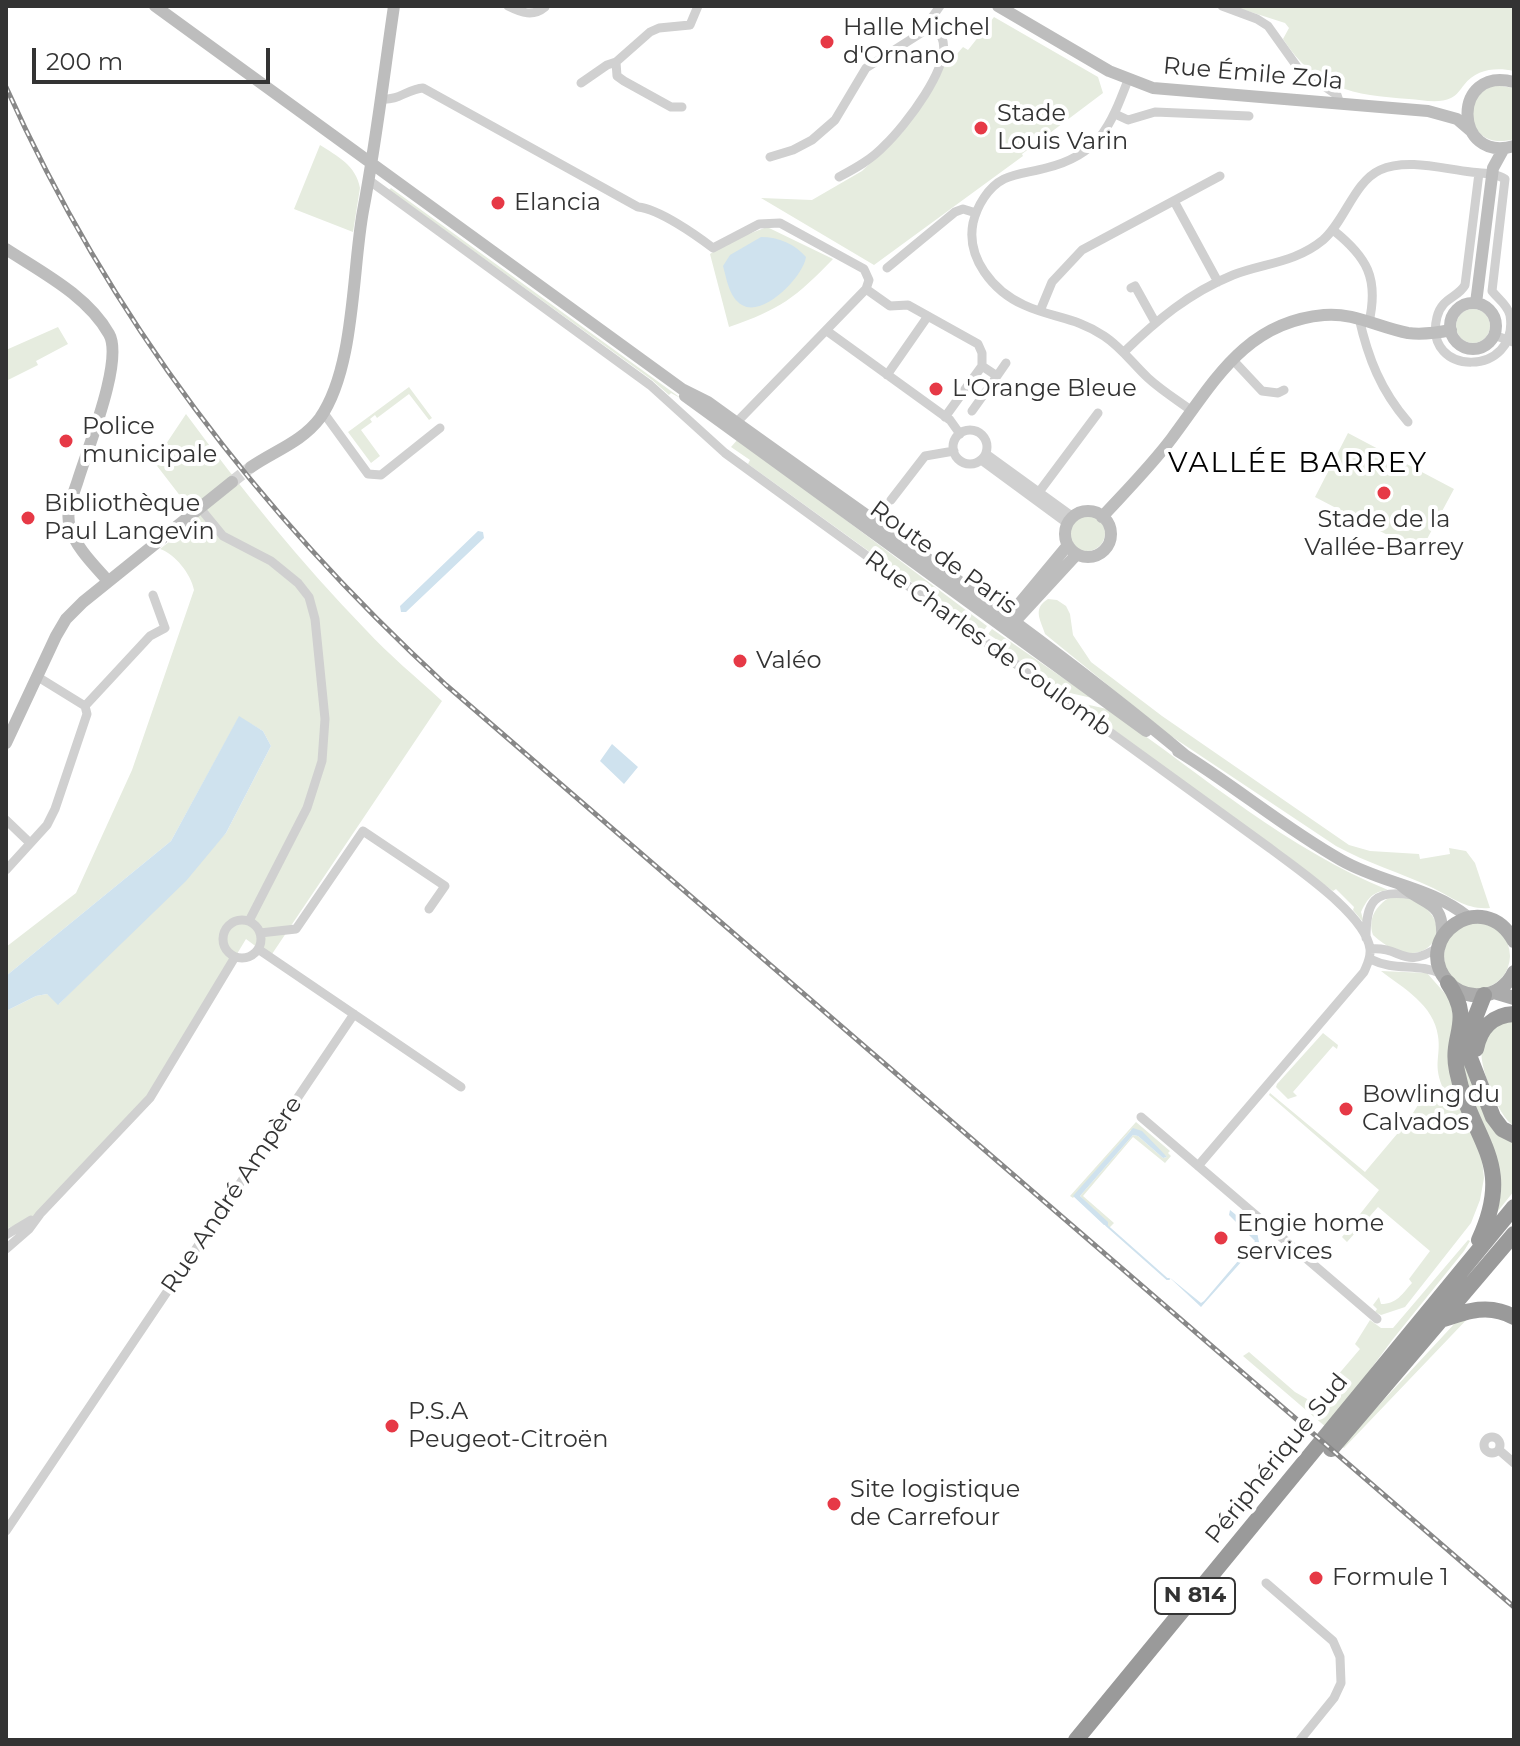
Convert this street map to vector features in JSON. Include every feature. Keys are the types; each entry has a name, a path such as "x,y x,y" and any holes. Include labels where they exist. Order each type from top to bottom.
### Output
{"highway":[{"name":"N 814","path":"1445,979 1457,996 1462,1014 1456,1069 1490,1157 1495,1180 1490,1214 1470,1260"},
{"path":"1489,994 1476,1011 1469,1039 1471,1066 1493,1117 1499,1126 1514,1135"},
{"path":"1477,1074 1476,1052 1481,1033 1496,1018 1514,1014"},
{"name":"Périphérique Sud","path":"1076,1740 1514,1207"},
{"name":"Périphérique Sud","path":"1089,1740 1514,1234"},
{"path":"1440,1321 1484,1309 1505,1312 1514,1317"}],"main road":[{"name":"Route de Paris","path":"155,6 682,389 738,423 1007,624"},
{"path":"251,467 307,433 323,412 342,359 363,210 373,166 394,6"},
{"name":"Rue Émile Zola","path":"998,6 1128,80 1153,88 1428,111 1457,119 1485,145"},
{"name":"Rue Émile Zola","path":"1428,111 1451,107 1471,98 1491,81 1514,82"},
{"path":"1471,98 1467,117 1471,131"},
{"path":"1476,303 1488,269 1485,145 1509,147"},
{"path":"1488,172 1509,147"},
{"path":"6,249 78,299 95,315 111,339 113,354 109,379 68,513 74,537 108,581"},
{"path":"1476,303 1486,307 1496,325 1494,335 1482,347 1470,348 1460,344 1451,330 1452,317 1464,305 1476,303"},
{"path":"1102,517 1162,451 1232,359 1266,334 1290,323 1322,315 1364,320 1411,333 1451,330"},
{"name":"Route de Paris","path":"682,389 686,397 723,424 1133,712 1185,755 1301,836 1344,862 1442,899 1468,917"},
{"path":"6,743 66,619 108,581 232,482"},
{"path":"1090,512 1102,517 1111,533 1105,549 1091,557 1073,550 1066,537 1070,521 1090,512"},
{"path":"1007,624 1073,550"},
{"name":"Route de Paris","path":"1400,884 1412,895 1437,908 1441,916 1440,942"},
{"path":"1514,941 1508,930 1498,922 1484,916 1468,917 1451,926 1440,942 1438,960 1445,979 1468,995 1514,998"},
{"path":"1489,994 1504,986 1514,972"}],"street":[{"path":"508,6 532,14 545,7"},
{"path":"581,83 616,62 650,32 690,25 698,6"},
{"path":"770,157 812,140 835,120 866,68 921,33 940,6"},
{"path":"1222,6 1268,26 1289,58 1337,95 1340,104"},
{"path":"839,177 884,146 907,119 935,76 944,50 941,36 929,25"},
{"path":"616,62 617,76 624,81 671,107 682,107"},
{"path":"1128,80 1106,132 1095,145 1060,164 1002,180 985,196 976,213 972,241 982,268 992,282 1010,297 1040,311 1082,323 1107,338 1152,382 1192,411"},
{"path":"381,99 392,100 423,88 638,207 673,223 713,248 759,224 780,223 858,266 868,277 870,283 866,289 738,423 723,424"},
{"path":"1115,114 1128,120 1155,112 1249,116"},
{"path":"1124,352 1183,300 1241,272 1275,265 1300,255 1333,230 1361,187 1378,171 1405,165 1488,172 1467,266 1463,290 1449,297 1436,321 1437,333 1448,353 1473,364 1493,359 1511,342 1512,330 1511,317 1505,304 1493,294 1488,269 1467,266"},
{"path":"1040,311 1052,282 1082,250 1220,176"},
{"name":"Rue Charles de Coulomb","path":"370,181 650,385 725,453 1283,859 1339,904 1366,938 1370,954"},
{"path":"1174,201 1218,282"},
{"path":"887,268 955,212 963,209 976,213"},
{"path":"1333,230 1353,246 1368,268 1373,294 1364,320 1365,347 1376,375 1408,422"},
{"path":"1131,288 1135,286 1155,322"},
{"path":"866,289 890,306 908,305 978,344 982,366 945,417"},
{"path":"887,375 928,316"},
{"path":"827,331 945,417 960,434"},
{"path":"1494,335 1511,342"},
{"path":"1232,359 1262,391 1278,393 1284,390"},
{"path":"972,411 1006,363"},
{"path":"982,366 997,376"},
{"path":"323,412 368,474 381,475 440,428"},
{"path":"1039,492 1098,413"},
{"path":"971,431 981,434 986,443 983,457 971,464 963,462 954,451 960,434 971,431"},
{"path":"891,500 925,456 954,451"},
{"path":"983,457 1039,492 1070,521"},
{"path":"983,457 1070,521"},
{"path":"200,508 223,536 271,561 298,583 309,597 315,619 325,719 322,761 307,808 249,921"},
{"path":"85,706 150,636 165,628 153,595"},
{"path":"6,870 47,825 87,714 85,706 38,677"},
{"path":"6,820 30,843"},
{"path":"260,933 296,929 363,831 445,886 429,909"},
{"path":"1366,938 1368,913 1374,899 1392,892 1412,895"},
{"path":"249,921 260,933 258,949 248,957 235,957 227,950 224,935 233,922 249,921"},
{"path":"1198,1166 1360,977 1370,954 1381,949 1414,959 1422,957 1440,942"},
{"path":"258,949 461,1087"},
{"path":"1370,954 1396,968 1428,967 1445,979"},
{"path":"6,1249 29,1229 150,1098 235,957"},
{"name":"Rue André Ampère","path":"6,1531 354,1014"},
{"path":"1141,1117 1377,1319"},
{"path":"6,1235 40,1214"},
{"path":"1499,1450 1514,1463"},
{"path":"1266,1583 1333,1641 1340,1657 1341,1683 1337,1693 1303,1737"}],"shaded area":[{"path":"1232,6 1514,6 1514,71 1493,69 1480,72 1453,97 1441,101 1370,95 1337,86 1308,69 1283,39 1289,28 1285,23"},
{"name":"Stade Louis Varin","path":"994,17 1098,77 1103,93 874,265 761,198 812,200 862,171 902,133 949,55 956,55 963,47 968,50"},
{"path":"1494,85 1514,88 1514,139 1499,141 1486,138 1474,122 1475,100"},
{"path":"320,145 345,162 358,180 360,188 353,232 294,209"},
{"path":"391,188 682,399 671,393 669,395 389,190"},
{"path":"767,227 833,259 786,301 729,327 710,254 730,241"},
{"path":"1473,309 1485,314 1490,326 1485,338 1473,343 1461,338 1456,326 1461,314"},
{"path":"58,327 68,344 36,361 38,365 6,381 6,350"},
{"path":"409,387 432,418 429,420 409,394 377,418 375,415 370,419 372,422 361,430 380,456 371,463 348,432"},
{"path":"186,414 250,498 318,578 384,648 442,701 270,957 246,939 150,1098 40,1215 6,1229 6,1011 47,994 59,1004 226,833 271,746 263,731 239,717 171,841 6,976 6,947 76,893 132,770 194,590 182,565 160,549 198,519 154,462"},
{"name":"Stade de la Vallée-Barrey","path":"1348,433 1454,489 1420,552 1315,497"},
{"path":"738,439 987,626 982,633 748,464 750,460 731,447"},
{"path":"1087,515 1099,521 1105,533 1099,545 1087,551 1075,545 1069,533 1075,521"},
{"path":"1048,599 1066,606 1073,635 1091,662 1162,716 1349,845 1370,851 1419,854 1420,859 1450,854 1449,848 1466,851 1475,863 1490,908 1460,902 1336,846 1168,734 1045,634 1039,611"},
{"path":"992,629 1092,698 1061,691 1006,651 1008,647 988,634"},
{"path":"1076,702 1107,709 1281,833 1388,890 1368,899 1361,912 1364,923 1353,910 1354,907 1336,889 1333,891"},
{"path":"1394,895 1418,903 1432,915 1437,928 1434,940 1425,949 1411,953 1393,949 1373,935 1375,911"},
{"path":"1470,923 1484,923 1496,928 1505,937 1510,956 1508,969 1501,980 1484,989 1470,989 1458,984 1449,975 1444,963 1444,949 1449,937 1458,928"},
{"path":"1381,971 1427,973 1456,1006 1452,1066 1482,1159 1484,1178 1471,1223 1405,1307 1381,1315 1375,1312 1377,1309 1373,1305 1379,1297 1381,1304 1399,1298 1412,1283 1409,1279 1430,1251 1378,1207 1347,1242 1342,1237 1379,1190 1269,1095 1365,1172 1408,1121 1423,1097 1442,1086 1438,1071 1438,1036 1430,1015 1416,998"},
{"path":"1514,1018 1514,1126 1496,1101 1481,1053 1490,1030"},
{"path":"1323,1033 1338,1045 1337,1049 1333,1046 1293,1092 1297,1096 1288,1099 1276,1087 1277,1084"},
{"path":"1466,1042 1514,1143 1514,1191 1494,1216 1496,1205 1463,1081"},
{"path":"1136,1122 1170,1151 1171,1156 1165,1163 1133,1137 1083,1196 1114,1223 1109,1228 1080,1196 1133,1135 1163,1158 1167,1157 1131,1130 1073,1198 1070,1196"},
{"path":"1468,1240 1464,1251 1327,1428 1243,1356 1249,1352 1295,1392 1314,1403 1360,1349 1355,1344 1370,1320 1381,1328 1393,1328"},
{"path":"1472,1314 1344,1448 1341,1446 1456,1322"}],"water":[{"path":"761,237 786,242 806,257 798,275 781,293 771,301 751,307 742,305 734,298 723,266 730,255"},
{"path":"478,531 483,532 484,538 406,612 401,612 400,606"},
{"path":"239,716 263,731 271,746 226,833 186,881 58,1005 47,994 6,1011 6,976 171,841"},
{"path":"612,744 638,767 624,784 600,761"},
{"path":"1133,1128 1142,1131 1167,1157 1163,1158 1133,1135 1080,1196 1108,1222 1104,1225 1073,1196"},
{"path":"1230,1210 1257,1232 1259,1242 1201,1307 1169,1277 1201,1303 1204,1301 1255,1241 1229,1215"}],"waterway":[{"path":"1106,1225 1169,1279"}],"tunnel":[{"path":"232,482 251,467"}],"railway":[{"path":"6,87 47,172 92,254 142,333 252,481 313,552 378,619 446,685 1514,1607"}],"place":[{"name":"Halle Michel d'Ornano","path":"827,42"},
{"name":"Stade Louis Varin","path":"981,128"},
{"name":"Elancia","path":"498,203"},
{"name":"L'Orange Bleue","path":"936,389"},
{"name":"Police municipale","path":"66,441"},
{"name":"Stade de la Vallée-Barrey","path":"1384,493"},
{"name":"Bibliothèque Paul Langevin","path":"28,518"},
{"name":"Valéo","path":"740,661"},
{"name":"Bowling du Calvados","path":"1346,1109"},
{"name":"Engie home services","path":"1221,1238"},
{"name":"P.S.A Peugeot-Citroën","path":"392,1426"},
{"name":"Site logistique de Carrefour","path":"834,1504"},
{"name":"Formule 1","path":"1316,1578"}],"district":[{"name":"VALLÉE BARREY","path":"1298,464"}]}
